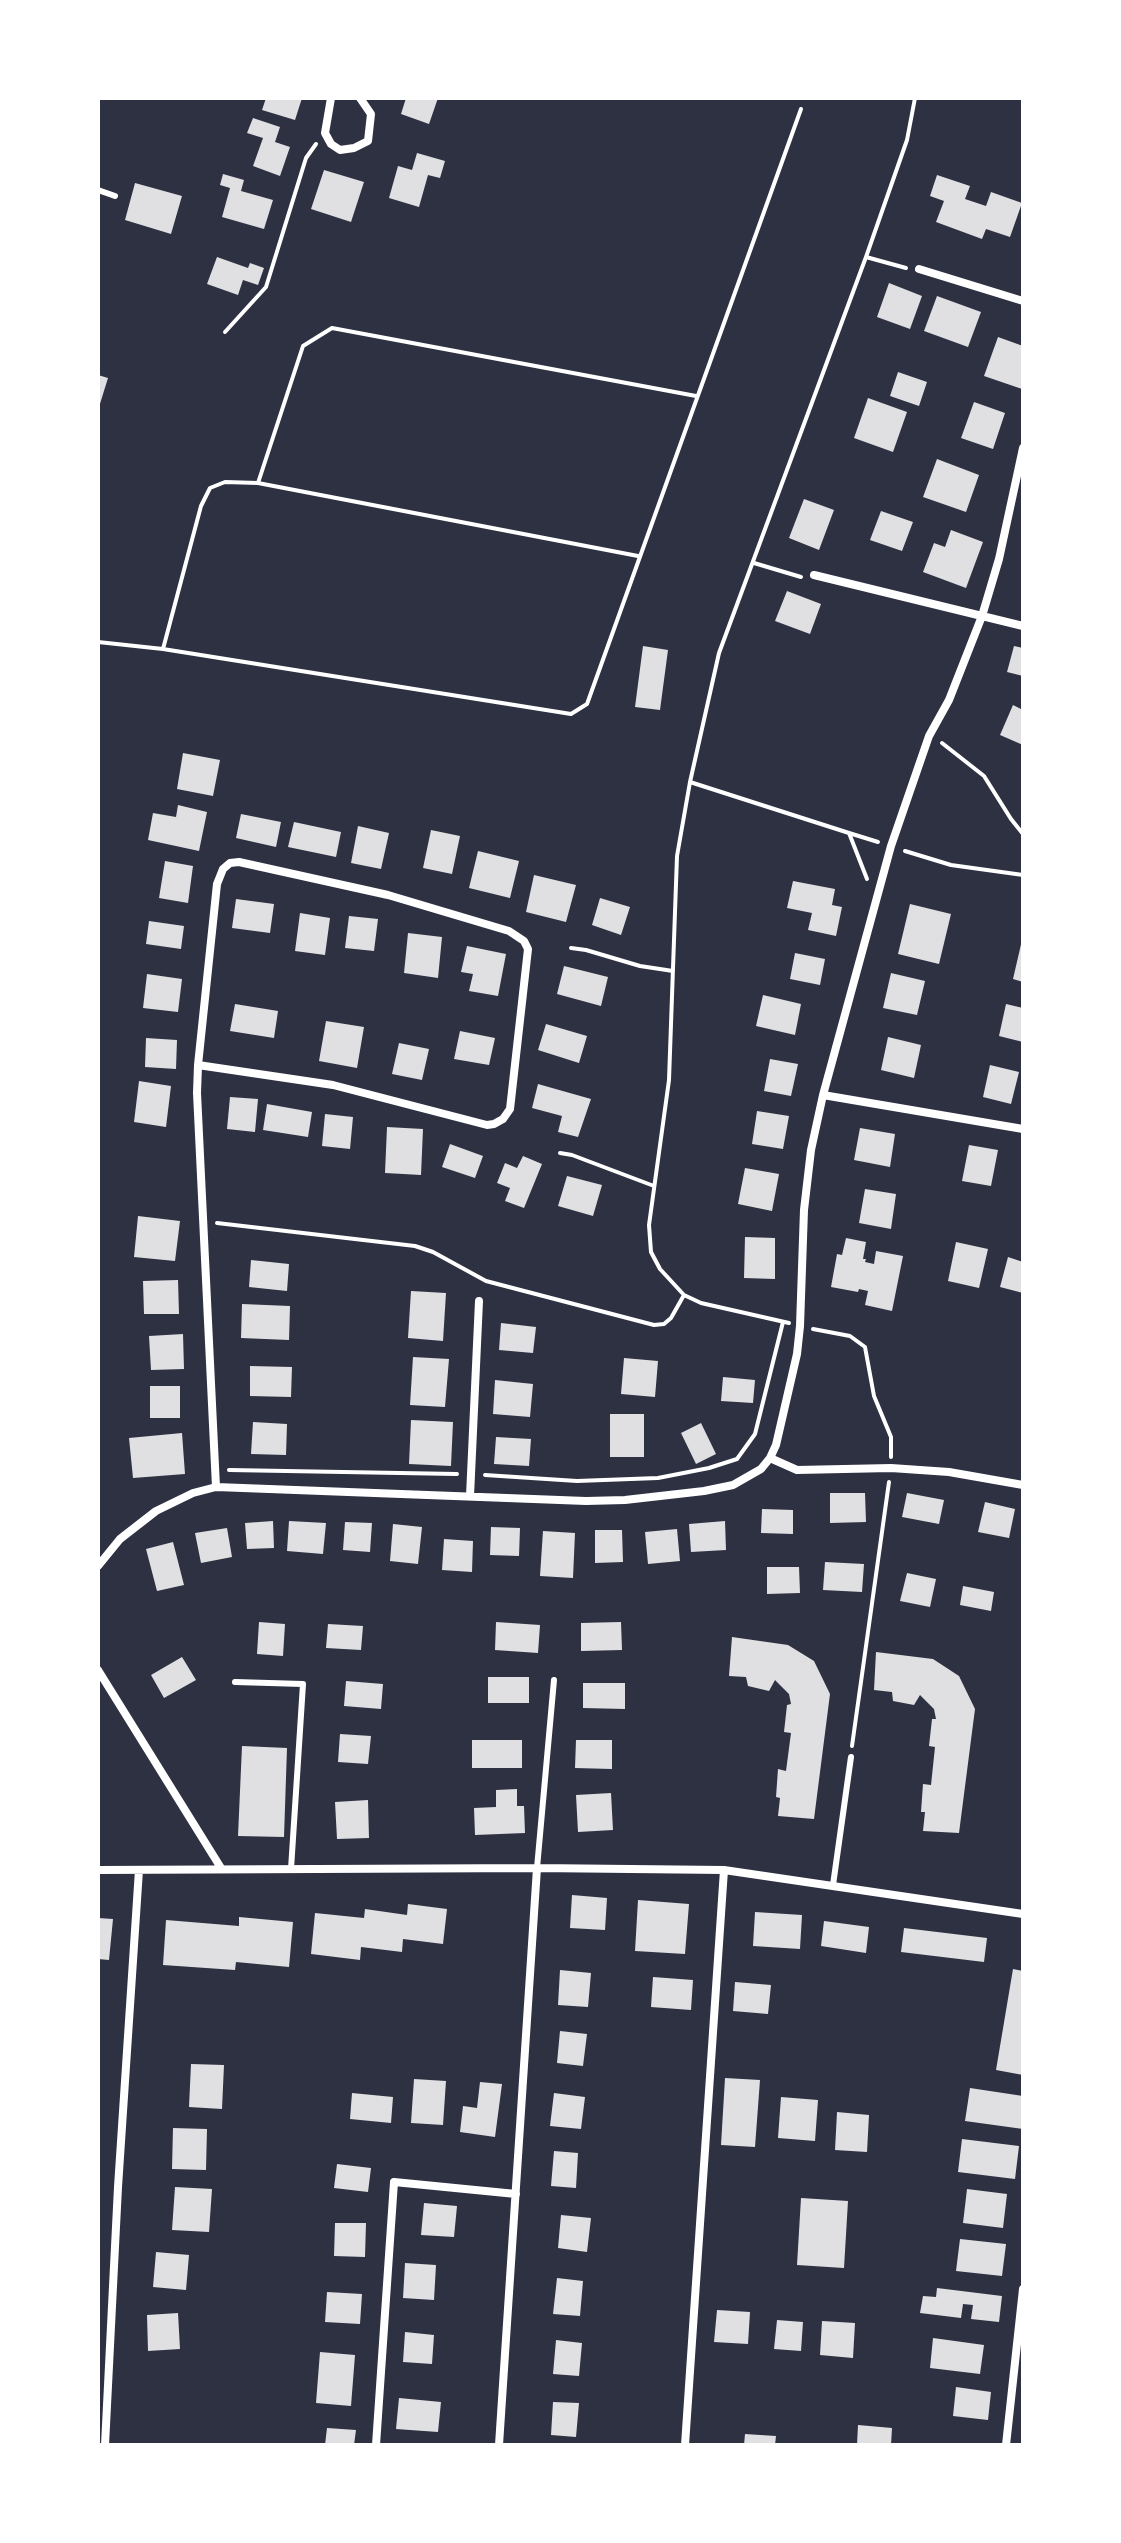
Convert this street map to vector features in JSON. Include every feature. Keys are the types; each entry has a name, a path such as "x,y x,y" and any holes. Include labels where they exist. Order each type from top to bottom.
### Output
{"street":[{"path":"331,98 325,133 331,144 340,150 368,141 371,114 360,98"},
{"path":"919,269 1023,301"},
{"path":"98,1566 120,1539 156,1511 193,1493 216,1487 586,1501 664,1496 733,1485 761,1469 776,1445 797,1354 804,1210 811,1150 823,1095 891,846 929,736 949,700 982,616 999,559 1023,448"},
{"path":"814,575 1023,626"},
{"path":"198,1065 333,1085 487,1125 499,1123 510,1109 528,949 524,941 509,931 388,895 239,862 230,863 223,869 217,884 198,1065 197,1093 216,1487"},
{"path":"823,1095 1023,1129"},
{"path":"470,1496 479,1301"},
{"path":"770,1458 797,1470 891,1468 949,1472 1023,1485"},
{"path":"98,1670 221,1868"},
{"path":"499,2445 537,1868"},
{"path":"98,1870 724,1870 1023,1914"},
{"path":"105,2445 139,1870"},
{"path":"685,2445 724,1870"},
{"path":"376,2445 394,2182 516,2194"},
{"path":"1006,2445 1023,2289"}],"lane":[{"path":"98,190 115,196"},
{"path":"537,1868 554,1680"},
{"path":"235,1682 303,1684 291,1869"},
{"path":"833,1885 851,1757"}],"path":[{"path":"851,1757 891,1468 891,1437 874,1396 865,1347 850,1336 701,1303 684,1295 660,1269 651,1252 649,1225 669,1080 677,856 719,653 866,257 907,140 915,98"},
{"path":"98,642 163,649 571,714 587,704 801,109"},
{"path":"225,332 266,287 306,158 325,133"},
{"path":"866,257 919,269"},
{"path":"258,483 303,346 332,328 696,396"},
{"path":"163,649 201,506 210,488 225,482 258,483 638,556"},
{"path":"754,563 801,578 814,575"},
{"path":"929,736 951,748 984,776 1023,834"},
{"path":"690,782 951,865 1023,875"},
{"path":"849,833 876,903"},
{"path":"571,948 673,971"},
{"path":"560,1153 654,1186"},
{"path":"203,1221 415,1246 433,1252 486,1281 654,1325 664,1324 671,1318 684,1295"},
{"path":"215,1470 471,1474 577,1481 658,1478 709,1468 737,1459 755,1434 783,1322"}],"building":[{"path":"266,98 302,98 295,120 262,110"},
{"path":"406,98 438,98 429,124 401,114"},
{"path":"253,118 280,127 275,142 290,147 280,176 253,166 263,138 247,133"},
{"path":"417,153 445,161 440,178 428,175 419,207 389,198 398,166 412,170"},
{"path":"324,170 364,182 351,222 311,209"},
{"path":"223,174 244,180 241,191 273,200 264,229 222,217 230,188 220,185"},
{"path":"937,175 970,186 965,199 986,206 991,192 1022,203 1010,237 986,229 982,239 936,222 944,201 930,196"},
{"path":"135,183 182,196 171,234 125,220"},
{"path":"217,257 248,268 250,263 264,268 258,285 243,280 238,295 207,284"},
{"path":"889,283 922,296 910,329 877,317"},
{"path":"937,296 981,312 968,347 924,331"},
{"path":"998,337 1023,346 1022,389 984,376"},
{"path":"898,372 927,382 919,406 890,396"},
{"path":"98,375 108,378 99,407 98,407"},
{"path":"868,398 907,412 893,452 854,438"},
{"path":"974,402 1005,413 993,449 961,438"},
{"path":"937,459 979,475 966,512 923,497"},
{"path":"804,499 834,510 819,550 789,538"},
{"path":"881,511 913,522 902,551 870,540"},
{"path":"951,530 983,542 966,588 923,572 934,543 945,547"},
{"path":"787,591 821,604 810,634 775,621"},
{"path":"643,646 668,650 660,710 635,707"},
{"path":"1014,646 1023,648 1023,676 1007,672"},
{"path":"1013,705 1023,710 1023,745 1000,735"},
{"path":"183,753 220,760 213,796 177,789"},
{"path":"178,805 207,812 199,851 148,840 153,813 176,817"},
{"path":"241,814 281,822 276,847 236,838"},
{"path":"294,822 341,832 336,857 288,847"},
{"path":"358,826 389,833 381,869 351,863"},
{"path":"431,830 460,836 452,874 423,868"},
{"path":"478,851 519,861 510,898 469,888"},
{"path":"165,861 193,866 188,903 159,898"},
{"path":"534,875 576,885 566,922 526,912"},
{"path":"793,881 835,889 832,905 842,907 836,936 808,930 812,913 787,908"},
{"path":"600,898 630,907 621,935 592,925"},
{"path":"236,899 274,904 270,933 232,928"},
{"path":"910,904 951,914 939,964 898,954"},
{"path":"300,913 330,918 325,955 295,951"},
{"path":"349,916 378,919 374,951 345,948"},
{"path":"149,921 184,926 181,949 146,944"},
{"path":"408,933 442,937 438,978 404,973"},
{"path":"1023,940 1023,982 1013,979"},
{"path":"467,946 506,954 498,996 469,991 473,974 461,972"},
{"path":"795,953 825,959 820,985 790,979"},
{"path":"564,966 608,977 601,1006 557,994"},
{"path":"891,973 925,981 917,1015 883,1008"},
{"path":"147,974 182,979 178,1012 143,1008"},
{"path":"763,995 801,1004 795,1035 756,1026"},
{"path":"235,1004 278,1011 274,1038 230,1031"},
{"path":"1006,1004 1023,1008 1023,1042 999,1036"},
{"path":"326,1021 364,1027 357,1068 319,1061"},
{"path":"546,1024 587,1036 579,1063 538,1050"},
{"path":"460,1031 495,1038 489,1065 454,1059"},
{"path":"888,1037 921,1045 914,1078 881,1070"},
{"path":"146,1038 177,1040 176,1069 145,1067"},
{"path":"399,1043 429,1049 422,1080 392,1074"},
{"path":"770,1059 798,1064 791,1096 764,1091"},
{"path":"990,1065 1019,1072 1011,1104 983,1097"},
{"path":"139,1081 171,1086 166,1127 134,1122"},
{"path":"538,1084 591,1099 578,1137 558,1132 562,1116 532,1108"},
{"path":"230,1097 258,1099 255,1132 227,1129"},
{"path":"267,1104 312,1112 308,1137 263,1130"},
{"path":"757,1111 789,1116 783,1149 752,1144"},
{"path":"325,1114 353,1117 350,1149 322,1146"},
{"path":"387,1127 423,1129 421,1175 385,1173"},
{"path":"860,1128 895,1134 890,1167 854,1160"},
{"path":"450,1144 483,1156 475,1178 442,1167"},
{"path":"969,1145 998,1150 991,1186 962,1181"},
{"path":"523,1156 542,1164 524,1208 505,1201 510,1188 497,1183 505,1163 517,1168"},
{"path":"745,1168 779,1174 772,1211 738,1204"},
{"path":"567,1176 602,1185 593,1216 558,1206"},
{"path":"865,1189 896,1194 891,1229 859,1223"},
{"path":"138,1216 180,1221 175,1261 134,1257"},
{"path":"745,1237 775,1238 775,1279 744,1278"},
{"path":"846,1238 866,1242 865,1262 874,1264 876,1251 903,1256 892,1311 865,1305 868,1291 831,1287 837,1254 842,1255"},
{"path":"956,1242 988,1249 979,1288 948,1281"},
{"path":"1008,1257 1023,1262 1023,1293 1000,1287"},
{"path":"251,1260 289,1264 287,1291 249,1287"},
{"path":"178,1280 179,1314 144,1314 143,1281"},
{"path":"411,1291 446,1293 443,1341 408,1338"},
{"path":"242,1304 290,1306 289,1340 241,1338"},
{"path":"501,1323 536,1327 533,1353 499,1350"},
{"path":"183,1334 184,1369 151,1370 149,1336"},
{"path":"413,1357 449,1359 445,1407 410,1405"},
{"path":"624,1358 658,1361 655,1397 621,1394"},
{"path":"250,1366 292,1367 291,1397 250,1396"},
{"path":"723,1377 755,1380 753,1403 721,1401"},
{"path":"495,1380 533,1384 530,1417 493,1414"},
{"path":"150,1386 180,1386 180,1418 150,1418"},
{"path":"610,1414 644,1414 644,1457 610,1457"},
{"path":"411,1420 453,1422 451,1466 409,1464"},
{"path":"253,1422 287,1424 286,1455 251,1454"},
{"path":"701,1423 716,1454 696,1464 681,1433"},
{"path":"182,1433 185,1474 133,1478 129,1438"},
{"path":"496,1437 531,1439 529,1466 494,1464"},
{"path":"830,1493 865,1493 866,1522 830,1523"},
{"path":"907,1493 944,1500 939,1524 902,1517"},
{"path":"985,1502 1015,1509 1009,1538 978,1532"},
{"path":"762,1509 793,1510 793,1534 761,1533"},
{"path":"273,1521 274,1548 247,1549 245,1523"},
{"path":"289,1521 326,1523 323,1554 287,1551"},
{"path":"725,1521 726,1550 691,1552 689,1524"},
{"path":"345,1522 372,1523 370,1552 343,1550"},
{"path":"393,1524 422,1527 418,1564 390,1561"},
{"path":"491,1527 520,1528 519,1556 490,1555"},
{"path":"227,1528 232,1557 201,1563 195,1533"},
{"path":"677,1529 680,1561 648,1564 645,1532"},
{"path":"595,1530 622,1530 623,1562 595,1563"},
{"path":"543,1531 575,1533 573,1578 540,1576"},
{"path":"444,1539 473,1541 472,1572 442,1570"},
{"path":"173,1542 184,1585 157,1591 146,1549"},
{"path":"825,1562 864,1564 862,1592 823,1590"},
{"path":"767,1567 799,1567 800,1593 767,1594"},
{"path":"907,1573 936,1579 930,1607 900,1601"},
{"path":"963,1586 994,1592 991,1611 960,1605"},
{"path":"259,1622 285,1624 283,1656 257,1654"},
{"path":"496,1622 540,1625 538,1653 495,1650"},
{"path":"621,1622 622,1650 581,1651 581,1623"},
{"path":"328,1624 363,1626 361,1650 326,1648"},
{"path":"732,1637 788,1645 814,1661 830,1694 814,1819 778,1816 778,1769 786,1771 791,1733 784,1732 787,1705 791,1704 789,1694 775,1680 769,1691 748,1686 746,1677 729,1676"},
{"path":"876,1652 933,1659 959,1676 975,1709 959,1833 923,1831 923,1784 931,1785 935,1747 929,1746 932,1719 936,1719 934,1709 920,1695 914,1705 893,1701 892,1692 874,1690"},
{"path":"182,1657 196,1680 164,1698 151,1675"},
{"path":"488,1677 529,1677 529,1703 488,1703"},
{"path":"346,1681 383,1684 381,1709 344,1706"},
{"path":"583,1683 625,1683 625,1709 583,1708"},
{"path":"340,1734 371,1736 368,1764 338,1762"},
{"path":"472,1740 522,1740 522,1768 472,1768"},
{"path":"576,1740 612,1740 612,1769 575,1768"},
{"path":"242,1746 287,1748 284,1837 238,1836"},
{"path":"517,1789 517,1806 524,1806 525,1833 475,1835 474,1808 496,1807 496,1790"},
{"path":"611,1793 613,1830 578,1832 576,1795"},
{"path":"368,1800 369,1838 337,1839 335,1802"},
{"path":"572,1895 607,1898 605,1930 570,1928"},
{"path":"638,1900 689,1904 685,1954 635,1951"},
{"path":"408,1904 447,1909 443,1944 403,1939 402,1952 361,1947 360,1960 311,1954 315,1913 364,1918 365,1909 407,1915"},
{"path":"755,1912 802,1915 800,1949 753,1946"},
{"path":"239,1917 293,1922 289,1967 236,1962 235,1970 163,1965 166,1920 239,1926"},
{"path":"98,1918 113,1919 109,1960 98,1959"},
{"path":"824,1921 869,1927 866,1953 821,1946"},
{"path":"904,1928 987,1938 984,1962 901,1952"},
{"path":"1013,1969 1023,1971 1023,2075 996,2070"},
{"path":"560,1970 591,1973 588,2007 558,2005"},
{"path":"653,1977 693,1980 691,2010 651,2007"},
{"path":"735,1982 771,1985 768,2014 733,2011"},
{"path":"560,2031 587,2034 583,2066 557,2063"},
{"path":"191,2064 224,2065 222,2109 189,2107"},
{"path":"725,2078 760,2080 755,2147 721,2145"},
{"path":"414,2079 446,2081 443,2125 411,2123"},
{"path":"480,2082 502,2084 495,2137 460,2132 463,2106 477,2108"},
{"path":"970,2088 1023,2096 1023,2129 965,2121"},
{"path":"352,2093 393,2097 391,2123 350,2119"},
{"path":"554,2093 585,2097 581,2129 550,2126"},
{"path":"781,2097 818,2100 815,2141 778,2138"},
{"path":"837,2112 869,2115 867,2152 835,2150"},
{"path":"173,2128 207,2129 206,2170 172,2169"},
{"path":"962,2139 1019,2146 1015,2179 958,2172"},
{"path":"554,2151 578,2153 576,2188 551,2186"},
{"path":"337,2164 371,2168 368,2192 334,2188"},
{"path":"175,2187 212,2189 209,2232 172,2230"},
{"path":"967,2189 1007,2194 1003,2228 963,2223"},
{"path":"801,2198 848,2201 844,2268 797,2265"},
{"path":"424,2203 457,2206 454,2237 421,2235"},
{"path":"561,2215 591,2218 587,2252 558,2248"},
{"path":"335,2223 366,2223 365,2257 334,2256"},
{"path":"960,2239 1006,2244 1002,2276 956,2271"},
{"path":"156,2252 189,2255 186,2290 153,2287"},
{"path":"405,2263 436,2265 434,2300 403,2298"},
{"path":"557,2278 583,2281 580,2316 553,2314"},
{"path":"937,2288 1002,2296 999,2322 971,2319 973,2305 963,2304 961,2318 920,2313 923,2296 936,2297"},
{"path":"327,2292 362,2294 360,2324 325,2322"},
{"path":"717,2310 750,2312 748,2344 714,2342"},
{"path":"178,2313 180,2349 148,2351 147,2315"},
{"path":"777,2320 803,2322 801,2351 774,2349"},
{"path":"822,2321 855,2323 853,2358 820,2355"},
{"path":"405,2332 434,2335 432,2364 403,2362"},
{"path":"933,2338 984,2345 980,2374 930,2368"},
{"path":"556,2340 582,2343 579,2376 553,2374"},
{"path":"320,2352 355,2355 351,2406 316,2403"},
{"path":"956,2387 991,2392 988,2420 953,2416"},
{"path":"399,2398 441,2402 438,2432 396,2429"},
{"path":"553,2402 579,2403 576,2437 551,2435"},
{"path":"858,2425 892,2428 891,2445 857,2445"},
{"path":"327,2428 356,2430 354,2445 325,2445"},
{"path":"745,2434 776,2436 775,2445 744,2445"}]}
